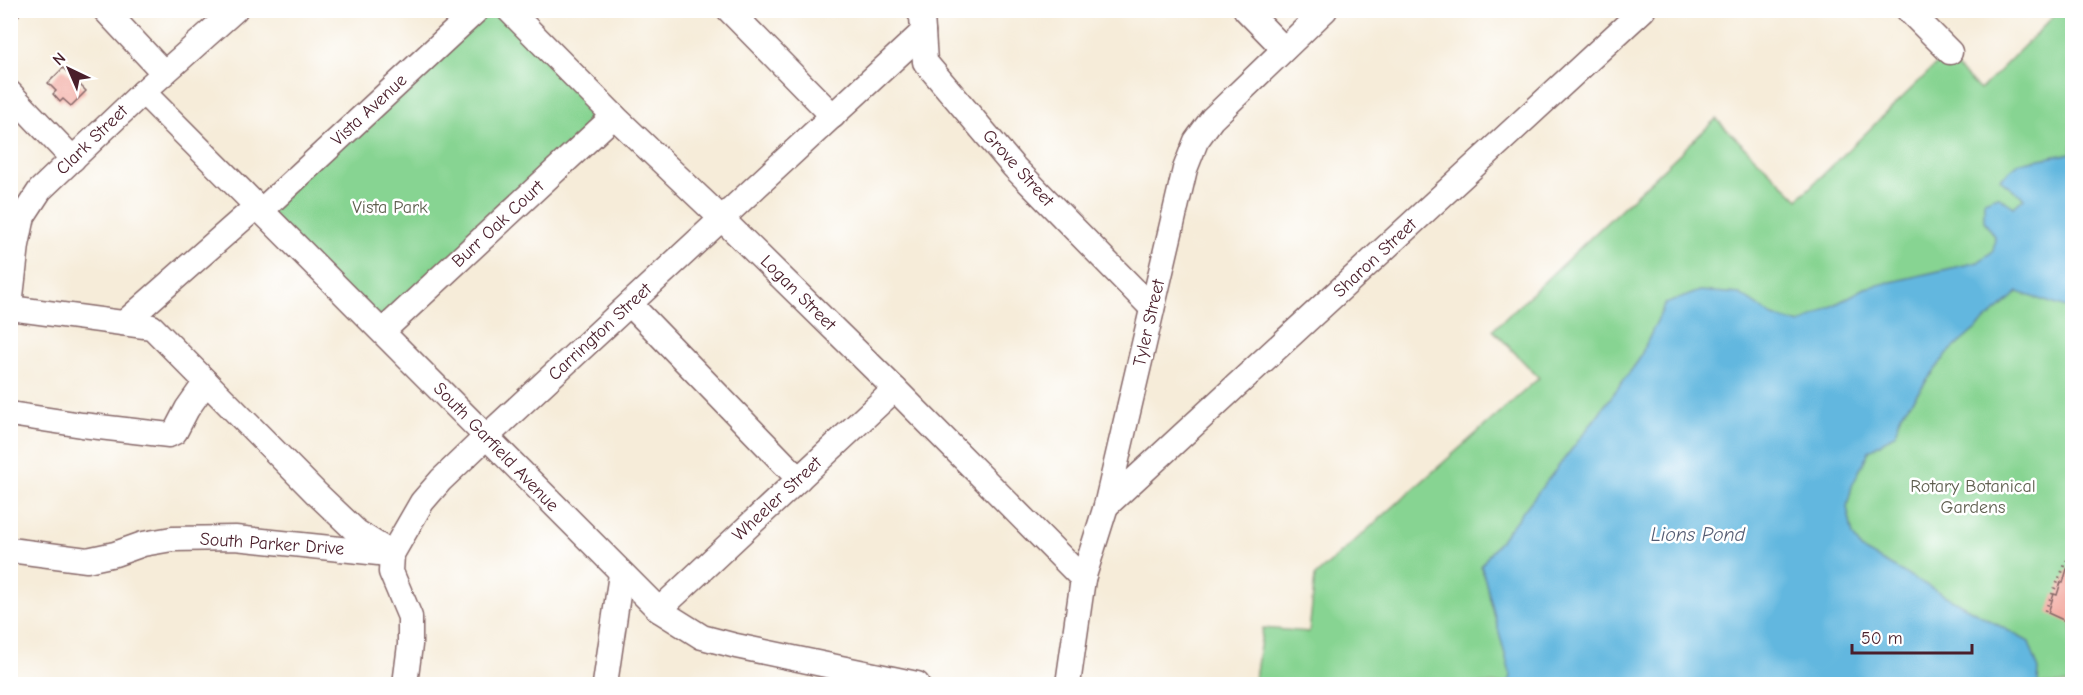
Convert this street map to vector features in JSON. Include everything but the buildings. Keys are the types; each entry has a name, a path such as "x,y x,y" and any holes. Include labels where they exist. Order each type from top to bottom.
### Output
{"street":[{"path":"105,10 164,73"},
{"name":"Clark Street","path":"10,306 17,245 24,216 40,190 143,92 235,10"},
{"name":"Vista Avenue","path":"124,323 260,208 477,10"},
{"name":"Logan Street","path":"509,10 614,116 895,389 1083,579"},
{"path":"729,10 833,116"},
{"path":"1246,10 1284,49"},
{"name":"Tyler Street","path":"1068,684 1083,579 1106,506 1185,169 1196,141 1212,119 1324,10"},
{"name":"Sharon Street","path":"1106,506 1644,10"},
{"path":"1908,10 1950,52"},
{"name":"Carrington Street","path":"392,554 422,502 441,480 833,116 920,21"},
{"name":"Grove Street","path":"920,21 925,62 1013,166 1152,308"},
{"name":"South Garfield Avenue","path":"143,92 658,610 702,637 917,684"},
{"path":"10,93 73,159"},
{"name":"Burr Oak Court","path":"382,331 614,116"},
{"path":"630,304 799,479"},
{"path":"10,306 152,327 357,532 392,554 390,572 410,617 410,645 405,684"},
{"path":"10,414 93,427 169,435 175,432 187,409 206,382"},
{"name":"Wheeler Street","path":"658,610 895,389"},
{"name":"South Parker Drive","path":"10,550 87,560 115,554 143,544 172,539 235,538 392,554"},
{"path":"605,684 621,574"}],"path":[{"path":"2044,611 2073,549"}],"green space":[{"name":"Vista Park","path":"477,11 509,11 614,116 383,331 262,210"},
{"name":"Rotary Botanical Gardens","path":"2059,11 2072,11 2072,684 1254,684 1263,628 1309,632 1315,576 1539,378 1493,330 1716,119 1798,199 1945,56 1980,90"}],"water":[{"name":"Lions Pond","path":"2072,153 2072,310 2018,292 1947,354 1901,415 1895,434 1869,451 1852,486 1847,507 1853,535 1861,549 2029,642 2039,670 2038,684 1507,684 1511,677 1481,565 1638,361 1665,304 1700,291 1740,294 1773,316 1800,324 1865,288 1978,262 1993,251 1995,238 1984,221 1984,201 1998,196 2014,207 2024,198 2000,179 2019,163"}]}
